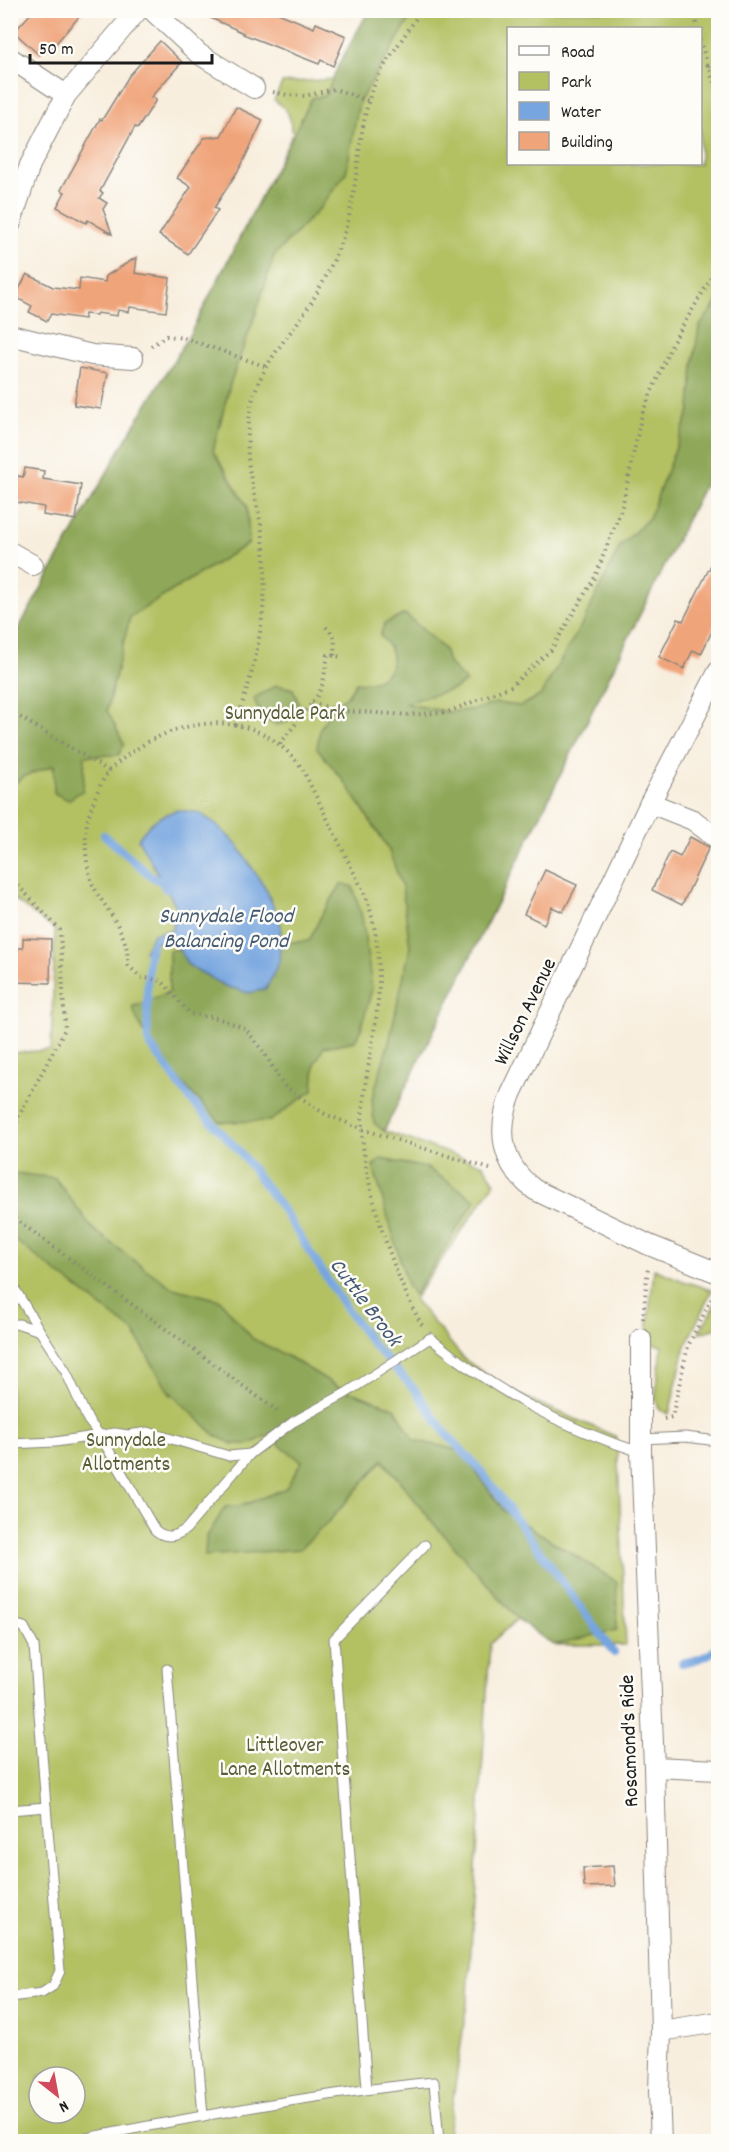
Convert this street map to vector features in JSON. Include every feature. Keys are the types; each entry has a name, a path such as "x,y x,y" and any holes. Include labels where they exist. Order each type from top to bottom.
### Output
{"street":[{"path":"10,225 30,165 66,95 138,10"},
{"path":"152,10 199,54 254,88"},
{"path":"10,58 66,95"},
{"path":"10,335 92,355 132,358"},
{"path":"10,552 33,565"},
{"name":"Willson Avenue","path":"718,672 650,802 506,1107 502,1125 509,1159 517,1173 536,1190 649,1245 718,1273"},
{"path":"650,802 693,820 718,839"},
{"name":"Rosamond's Ride","path":"641,1339 641,1439 654,1767 661,2031 659,2091 661,2142"},
{"path":"654,1767 718,1770"},
{"path":"661,2031 718,2022"}],"lane":[{"path":"10,1281 65,1370 88,1420 101,1437 155,1530 161,1535 170,1537 186,1529 250,1454 293,1422 346,1393 430,1338 467,1368 555,1420 641,1439 685,1437 718,1441"},
{"path":"10,1325 19,1324 40,1331"},
{"path":"10,1444 101,1437 115,1433 128,1435 148,1432 229,1456 250,1454"},
{"path":"367,2089 333,1640 425,1545"},
{"path":"10,1623 24,1627 34,1646 60,1971 53,1986 42,1993 10,1997"},
{"path":"167,1669 203,2116"},
{"path":"10,1810 46,1807"},
{"path":"64,2142 367,2089 434,2082 439,2142"}],"path":[{"path":"235,724 248,691 256,657 265,589 263,535 248,458 251,409 256,390 267,367 317,294 339,249 350,212 369,100 383,69 421,10"},
{"path":"696,10 697,27"},
{"path":"702,46 718,93"},
{"path":"708,66 718,57"},
{"path":"254,88 286,96 305,96 334,89 369,100"},
{"path":"312,703 344,711 409,715 448,712 511,686 551,650 596,577 622,507 642,414 673,342 718,267"},
{"path":"132,358 166,336 185,338 267,367"},
{"path":"326,627 335,638 334,656"},
{"path":"280,744 318,695 323,683 328,655 343,657"},
{"path":"10,711 109,771"},
{"path":"430,1338 405,1291 377,1211 368,1172 362,1129 366,1070 379,978 374,919 366,897 302,768 289,751 269,737 235,724 208,724 183,728 151,738 109,771 95,798 87,824 89,872 95,889 121,929 129,951 129,965 140,976 162,981 190,1014 217,1018 245,1028 265,1053 283,1085 323,1113 362,1129 491,1169 517,1173"},
{"path":"10,876 60,930 65,1029 19,1116 10,1149"},
{"path":"10,1215 293,1422"},
{"path":"641,1339 649,1245"},
{"path":"641,1439 672,1417 688,1346 718,1285"}],"green space":[{"path":"369,10 415,11 359,102 346,173 320,208 274,256 231,381 213,451 247,506 249,543 130,617 107,710 124,744 119,755 85,756 83,790 68,800 54,793 54,765 25,776 11,786 11,642 126,439 190,334 312,98 326,95 338,66"},
{"name":"Sunnydale Park","path":"369,11 718,11 718,457 384,1131 484,1165 495,1183 414,1299 464,1359 510,1391 617,1437 626,1645 553,1645 517,1619 490,1644 468,1996 447,2141 11,2142 10,1053 51,1050 55,930 11,897 11,642 126,439 190,334 294,132 291,130 287,112 274,100 282,83 333,79","holes":["308,1438 385,1460 415,1499 382,1460 370,1476"]},
{"path":"718,301 718,457 384,1131 374,1123 372,1099 389,1042 410,947 402,887 388,848 347,785 317,748 320,729 333,706 347,696 356,682 376,680 389,670 392,654 380,636 385,623 405,614 444,649 448,662 466,682 454,689 404,703 448,712 476,709 496,703 520,706 540,696 585,619 620,546 649,518 690,410 693,365 699,327"},
{"path":"277,685 293,689 300,706 287,721 274,724 263,716 254,698"},
{"path":"342,883 353,887 362,917 372,989 361,1029 355,1041 324,1047 315,1064 313,1090 270,1121 220,1122 182,1083 158,1054 132,1007 169,992 169,950 309,941 321,916"},
{"path":"381,1159 427,1168 476,1200 414,1295 408,1287 373,1166"},
{"path":"15,1173 55,1178 93,1229 173,1288 220,1300 253,1339 289,1357 340,1388 395,1408 414,1440 461,1451 504,1511 617,1582 617,1630 553,1645 518,1619 434,1524 383,1460 331,1519 300,1549 205,1556 206,1538 225,1507 244,1505 286,1488 302,1461 274,1439 285,1427 250,1444 233,1444 216,1436 170,1392 170,1394 134,1332 11,1237 10,1179"},
{"path":"654,1269 712,1290 685,1347 669,1414 660,1410 655,1399 662,1346 646,1343"},
{"path":"718,1299 718,1328 699,1333"}],"water":[{"name":"Sunnydale Flood Balancing Pond","path":"178,810 200,813 219,827 238,846 267,891 281,925 279,962 266,989 249,993 225,986 188,965 173,939 155,942 153,952 144,951 153,934 172,930 177,908 138,839 155,820"}],"building":[{"path":"34,10 85,10 51,49 47,45 39,55 14,32"},
{"path":"193,10 271,10 314,28 316,23 346,36 333,66 321,60 319,64 243,34"},
{"path":"160,41 182,62 151,97 156,100 138,128 135,127 100,191 103,193 99,198 107,203 103,209 112,234 88,220 86,223 57,207 65,192 61,190 100,119 102,120 129,76"},
{"path":"236,107 263,120 241,166 214,208 218,210 188,254 159,235 191,187 177,178 204,138 221,136"},
{"path":"137,257 135,273 170,278 166,312 130,307 129,312 118,310 117,316 85,314 84,319 51,314 47,321 29,312 32,306 15,297 27,274 53,287 79,290 80,278 105,282 106,276"},
{"path":"80,368 108,373 101,409 74,405"},
{"path":"25,468 44,471 43,479 81,485 76,520 43,515 44,507 10,501 13,475 23,477"},
{"path":"718,551 718,619 701,654 693,650 684,669 659,657 678,619 683,621"},
{"path":"690,837 709,847 682,905 652,890 670,852 680,857"},
{"path":"545,870 577,885 563,912 552,907 544,924 524,914"},
{"path":"23,938 51,939 50,983 10,982 10,948 23,948"},
{"path":"613,1866 615,1886 584,1887 583,1868"}],"waterway":[{"name":"Cuttle Brook","path":"104,835 151,876 162,882 166,889"},
{"name":"Cuttle Brook","path":"152,944 149,952 147,992 148,1042 189,1098 239,1151 281,1207 345,1307 374,1346 416,1391 444,1431 482,1472 614,1653"},
{"name":"Cuttle Brook","path":"682,1663 707,1655 718,1646"}],"park label":[{"name":"Sunnydale Allotments","path":"126,1451"},
{"name":"Littleover Lane Allotments","path":"285,1756"}]}
